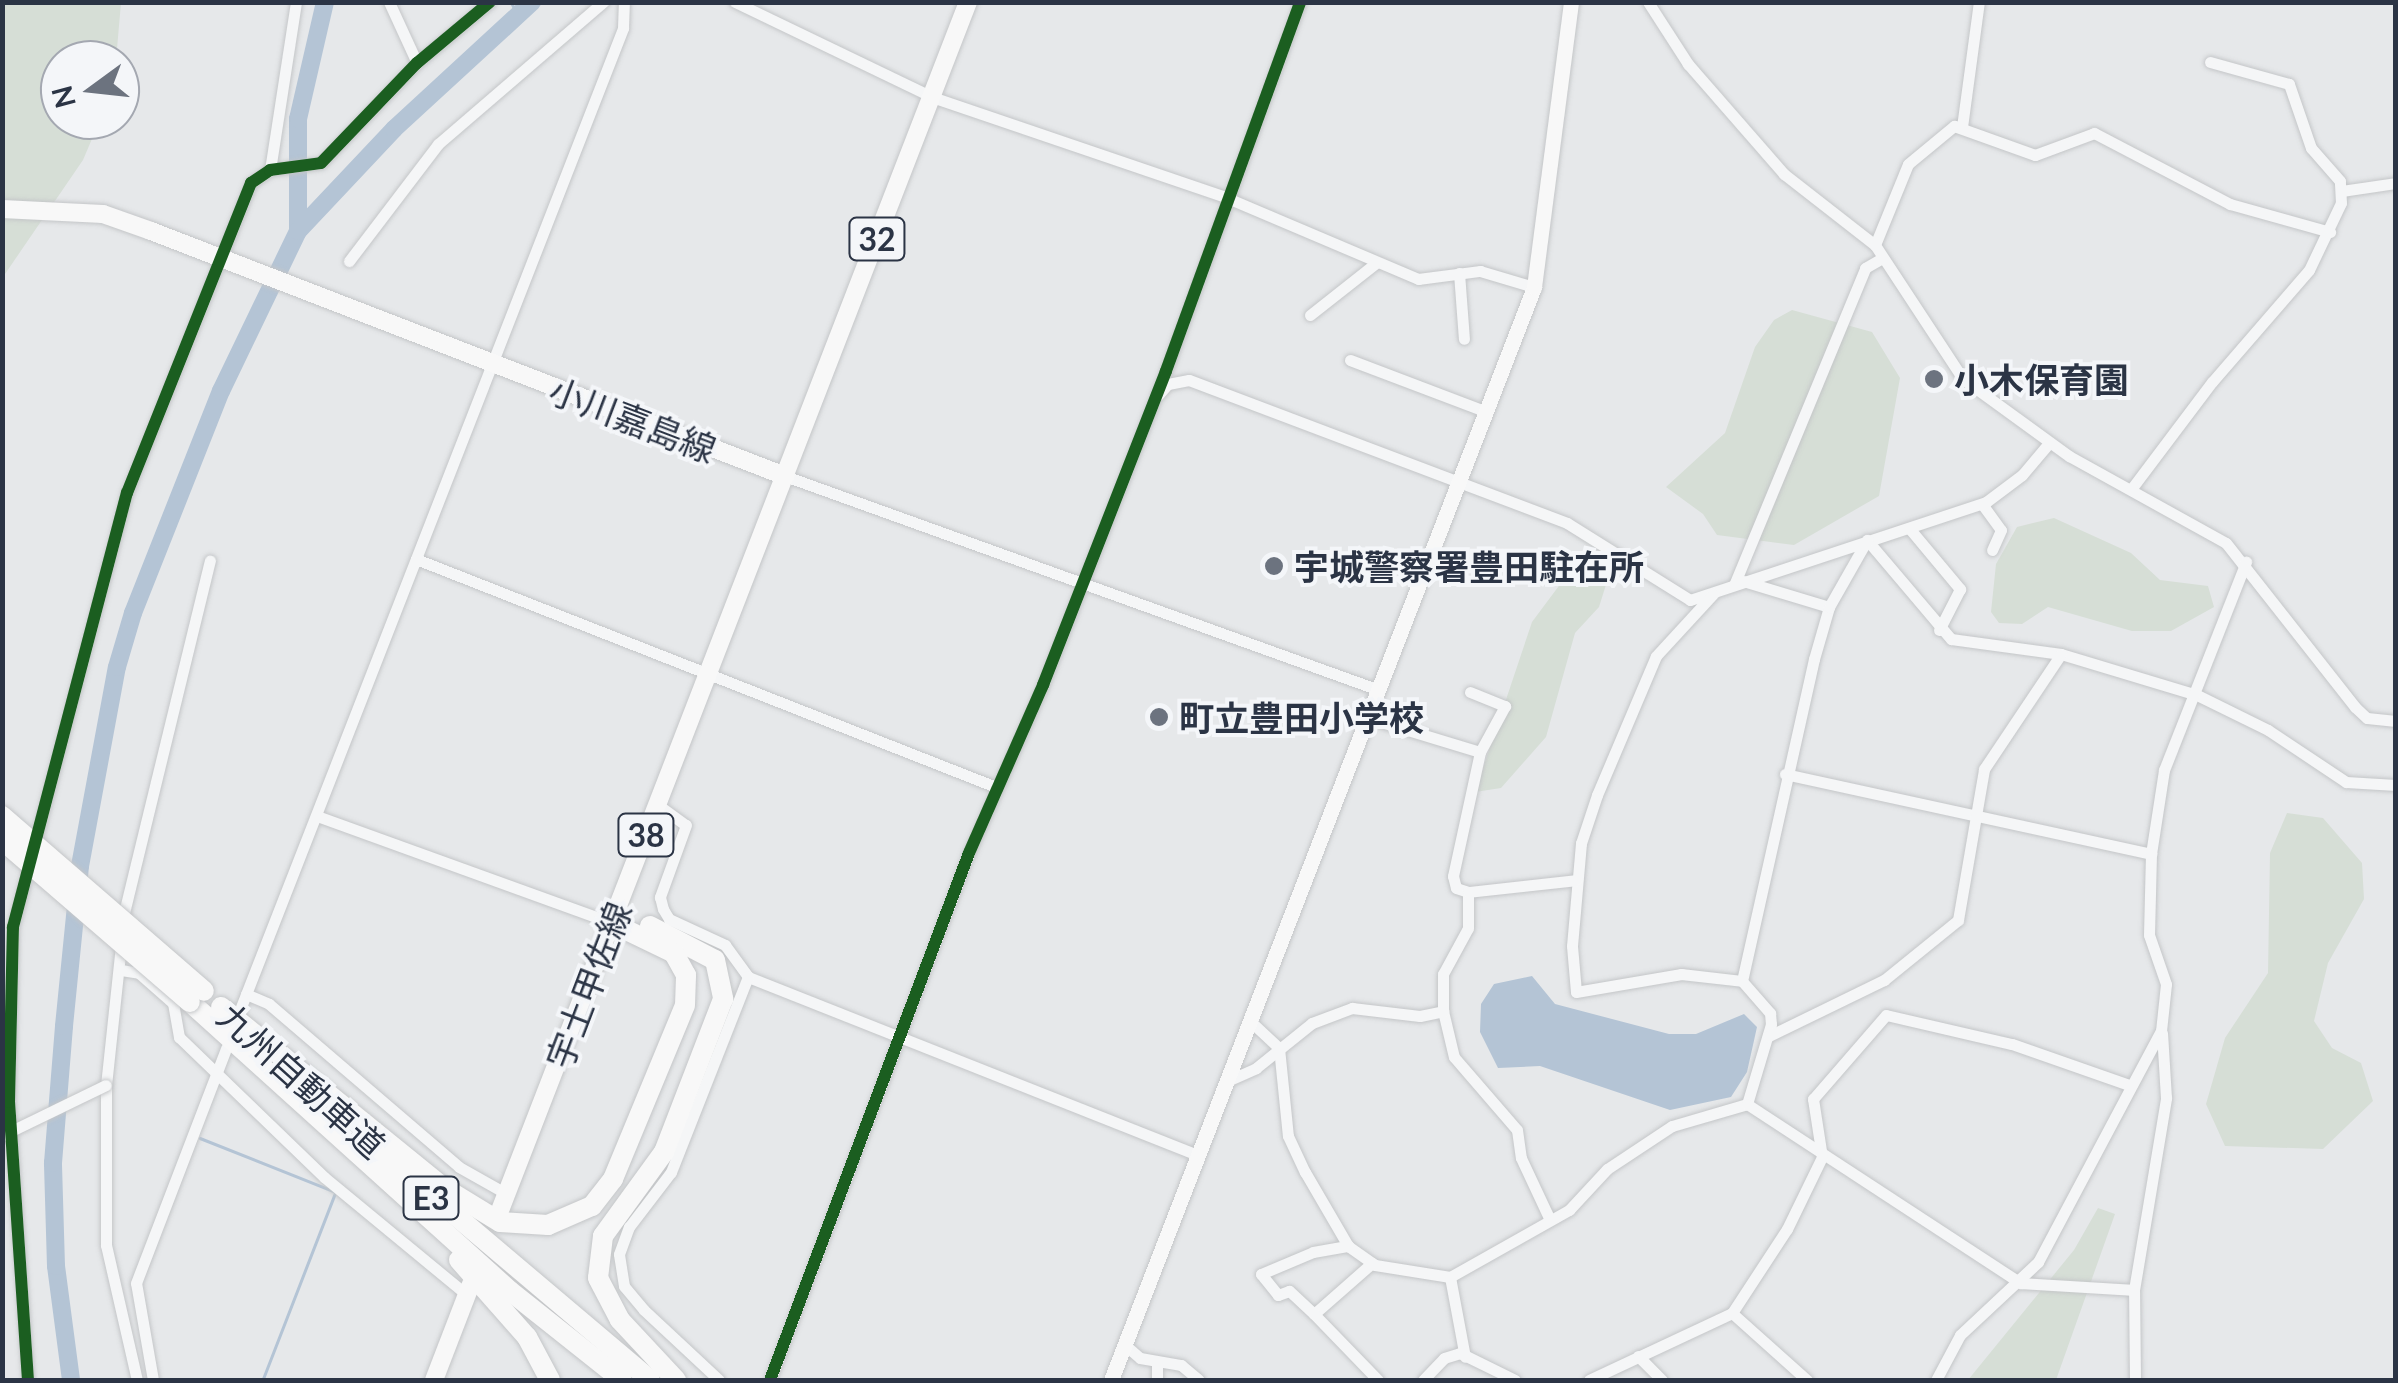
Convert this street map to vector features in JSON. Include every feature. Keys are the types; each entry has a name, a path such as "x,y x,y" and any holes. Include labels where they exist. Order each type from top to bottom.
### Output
{"highway":[{"name":"九州自動車道","path":"2,816 197,996 290,1094 510,1291 622,1380"},
{"name":"九州自動車道","path":"2,840 197,996 236,1002 511,1269 650,1380"},
{"path":"236,1002 455,1196 500,1222 548,1225 592,1206 614,1180 685,1005 686,976 674,952 614,918"},
{"path":"614,918 704,950 725,985 720,1013 671,1137 599,1249 598,1278 610,1306 676,1380"},
{"path":"290,1094 461,1262 528,1337 550,1380"}],"main road":[{"name":"32","path":"785,476 968,2"},
{"name":"小川嘉島線","path":"2,210 102,214 785,476"},
{"name":"宇土甲佐線","path":"499,1213 785,476"},
{"path":"434,1380 470,1289"}],"street":[{"path":"274,169 296,2"},
{"path":"389,2 417,62"},
{"path":"28,1380 8,1047 9,962 21,878 127,493 217,257 251,183 274,169 316,163 417,62 490,2"},
{"path":"348,260 438,144 602,2"},
{"path":"507,1194 459,1168 269,1004 236,1002 318,816 623,28 624,2"},
{"path":"735,2 760,7 932,97 1226,197 1418,280 1480,270 1534,287"},
{"path":"770,1380 996,787 1155,398 1300,2"},
{"path":"1112,1380 1534,287 1571,2"},
{"path":"1648,2 1688,64 1784,174 1874,245 1964,379 2048,443 2132,488 2246,562 2355,707 2367,718 2396,721"},
{"path":"1962,128 1978,2"},
{"path":"2210,62 2289,84 2304,134 2342,191"},
{"path":"1874,245 1908,164 1947,128 1962,128 2035,155 2094,134 2230,204 2330,232"},
{"path":"2342,191 2396,183"},
{"path":"2132,488 2212,382 2310,270 2330,232 2342,191"},
{"path":"1738,583 1865,268 1882,258"},
{"path":"1310,315 1378,262"},
{"path":"1460,274 1464,339"},
{"path":"1350,360 1487,412"},
{"path":"1155,398 1168,384 1189,380 1460,483 1580,530 1676,597 1714,593 1982,504 2022,476 2048,443"},
{"path":"785,476 1379,690"},
{"path":"1982,504 2001,530 1992,550"},
{"path":"1909,528 1960,589 1939,630"},
{"path":"1742,981 1785,774 1829,606 1868,540"},
{"path":"1868,540 1951,640 2062,654 2197,695 2268,730 2346,782 2396,785"},
{"path":"416,559 996,787"},
{"path":"137,1380 106,1245 106,1086 121,970 122,919 210,561"},
{"path":"2135,1380 2134,1290 2166,1098 2161,1031 2166,984 2149,935 2151,854 2164,770 2197,695 2246,562"},
{"path":"1738,583 1829,606"},
{"path":"1714,593 1656,656 1597,795 1576,880 1576,992 1681,974 1742,981 1770,1013 1769,1036 1748,1104"},
{"path":"1769,1036 1884,980 1958,920 1984,769 2062,654"},
{"path":"1470,692 1505,706 1480,752 1453,876 1456,888 1468,892 1576,880"},
{"path":"1368,718 1480,752"},
{"path":"1785,774 2151,854"},
{"path":"658,805 686,825 660,897 663,909 669,919 725,945 748,978 1199,1156"},
{"path":"318,816 614,918"},
{"path":"1468,892 1468,928 1443,974 1443,1011 1454,1058 1517,1130 1521,1158 1550,1220"},
{"path":"121,970 139,972 173,1003 179,1036 324,1177 470,1289"},
{"path":"719,1380 624,1286 619,1254 630,1227 671,1172 748,978"},
{"path":"1225,1082 1312,1023 1352,1008 1420,1016 1443,1011"},
{"path":"1590,1380 1732,1313 1787,1230 1822,1156 1813,1099 1886,1015 2012,1044 2129,1085"},
{"path":"1250,1020 1279,1048 1288,1136 1348,1246 1372,1263 1450,1278 1569,1210 1606,1169 1672,1126 1748,1104"},
{"path":"1936,1380 1960,1335 2038,1262 2161,1031"},
{"path":"153,1380 136,1283 226,1048"},
{"path":"3,1135 106,1086"},
{"path":"1748,1104 1822,1156 2021,1282 2134,1290"},
{"path":"1348,1246 1313,1252 1261,1274 1278,1296 1289,1291 1378,1380"},
{"path":"1314,1314 1372,1263"},
{"path":"1450,1278 1465,1357"},
{"path":"1732,1313 1807,1380"},
{"path":"1125,1345 1157,1362 1181,1365 1199,1380"},
{"path":"1638,1356 1662,1380"},
{"path":"1423,1380 1444,1358 1465,1357 1515,1380"},
{"path":"1157,1362 1157,1380"}],"shaded area":[{"path":"3,3 121,3 118,40 40,40 40,140 92,140 83,160 3,277"},
{"path":"1792,310 1872,332 1900,378 1879,496 1794,545 1717,535 1703,514 1666,487 1725,433 1755,347 1774,320"},
{"path":"2054,518 2131,553 2160,580 2208,586 2214,607 2171,631 2132,631 2048,607 2022,624 1999,623 1991,612 1996,564 2017,527"},
{"path":"1587,563 1610,572 1599,607 1575,633 1546,737 1501,788 1475,792 1532,622 1567,575"},
{"path":"2287,813 2323,818 2362,863 2364,899 2328,963 2314,1021 2332,1048 2361,1063 2373,1101 2323,1149 2225,1146 2206,1104 2225,1038 2268,973 2270,853"},
{"path":"2098,1208 2115,1214 2056,1380 1968,1380 2074,1250"}],"water":[{"path":"1532,976 1555,1004 1669,1034 1696,1034 1744,1014 1757,1027 1747,1072 1731,1097 1670,1110 1540,1066 1498,1068 1480,1032 1481,1004 1494,984"}],"waterway":[{"path":"298,231 298,119 325,2"},
{"path":"511,2 517,13"},
{"path":"71,1380 56,1266 53,1163 64,1026 80,866 117,667 133,613 221,391 298,231 394,129 532,2"},
{"path":"200,1138 336,1192 263,1380"}],"cycle path":[{"path":"28,1380 9,1102 13,927 127,493 251,183 270,170 321,163 417,63 490,2"},
{"path":"770,1380 969,853 1043,685 1166,371 1300,2"}],"place":[{"name":"小木保育園","path":"1934,379"},
{"name":"宇城警察署豊田駐在所","path":"1274,566"},
{"name":"町立豊田小学校","path":"1159,717"}]}
